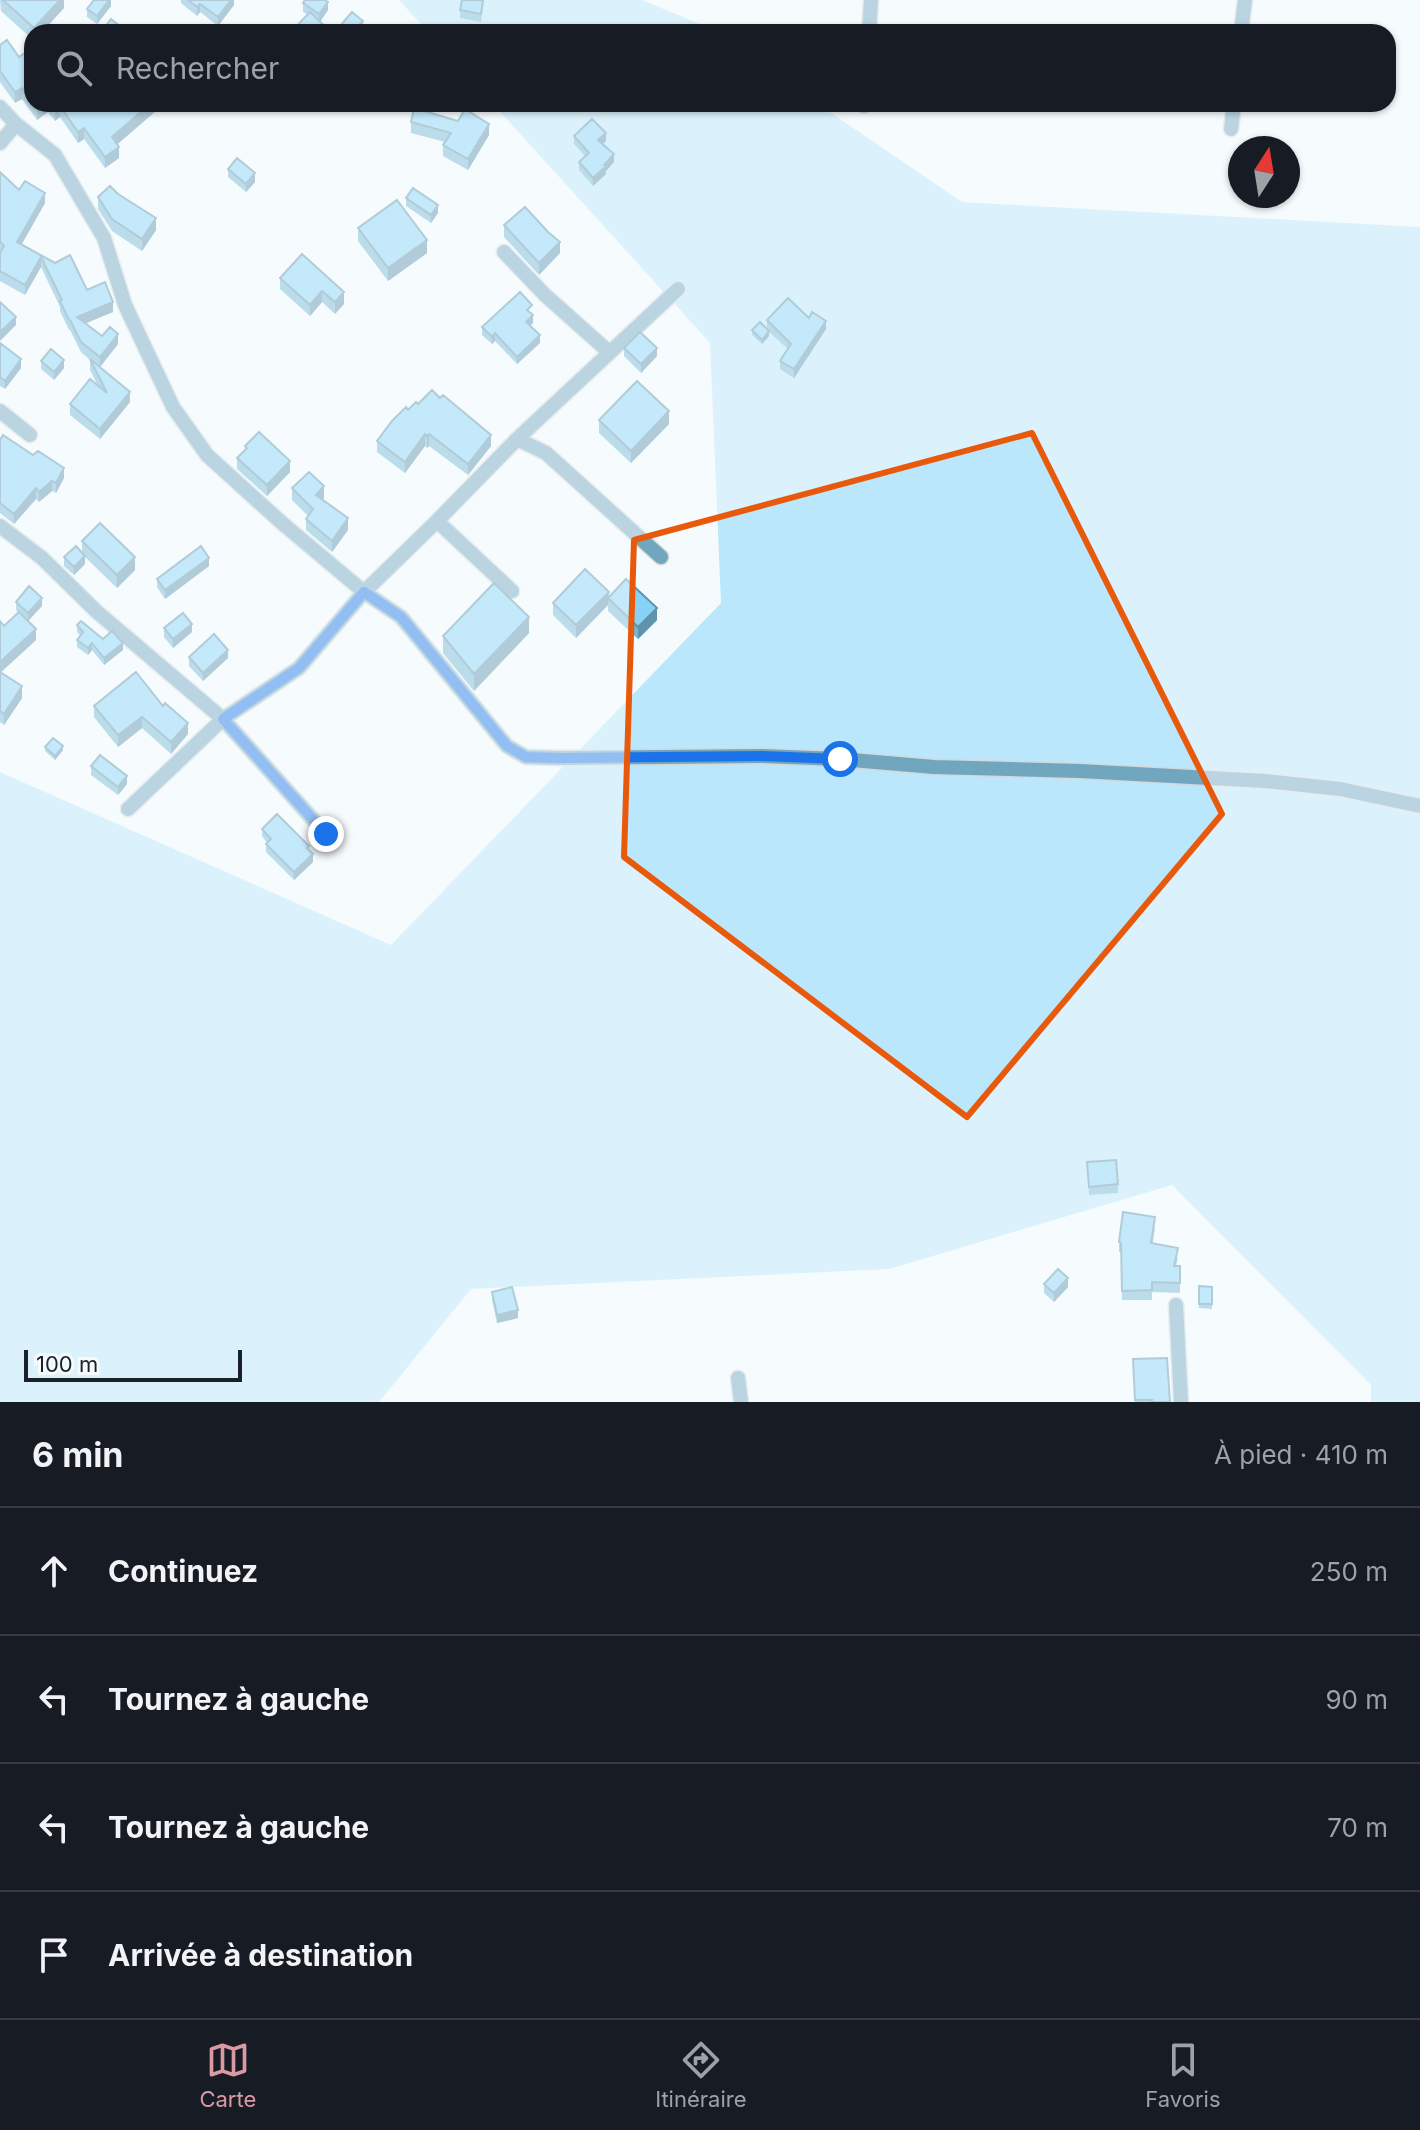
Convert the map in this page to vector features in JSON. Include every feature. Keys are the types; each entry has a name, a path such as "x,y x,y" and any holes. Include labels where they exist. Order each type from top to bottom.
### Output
{"street":[{"path":"870,24 871,0"},
{"path":"1242,24 1245,0"},
{"path":"0,107 55,155 104,238 125,305 173,407 207,455 364,592 401,617 507,746 526,757 761,756 934,767 1265,781 1340,789 1420,806"},
{"path":"1231,129 1233,112"},
{"path":"0,143 16,124"},
{"path":"504,252 545,295 609,352"},
{"path":"128,809 223,719 299,668 364,592 517,439 678,289"},
{"path":"0,411 30,435"},
{"path":"517,439 546,453 661,557"},
{"path":"437,521 512,591"},
{"path":"0,526 42,558 96,611 223,719 326,834"},
{"path":"1176,1305 1181,1402"},
{"path":"738,1378 741,1402"}],"highlighted area":[{"path":"1032,433 1222,814 967,1117 624,857 634,540"}],"shaded area":[{"path":"399,0 642,0 700,24 421,24"},
{"path":"500,112 830,112 962,202 1420,227 1420,1402 1371,1402 1371,1385 1172,1185 889,1269 471,1289 379,1402 0,1402 0,772 391,945 721,603 710,343"}],"building":[{"path":"3,0 60,0 38,24 30,24"},
{"path":"94,0 109,0 97,16 87,9"},
{"path":"188,0 231,0 218,17 200,4 197,7"},
{"path":"305,0 328,2 319,14 303,3"},
{"path":"462,0 483,0 481,14 460,10"},
{"path":"310,12 323,24 299,24"},
{"path":"352,12 363,21 360,24 342,24"},
{"path":"7,40 19,57 24,54 24,91 22,88 15,92 0,71 0,45"},
{"path":"64,112 141,112 112,137 119,147 105,157 84,128 78,132"},
{"path":"413,112 428,112 458,121 463,112 470,112 489,124 468,159 443,145 451,133 411,122"},
{"path":"592,119 606,133 598,140 614,154 593,178 579,162 589,153 574,136"},
{"path":"237,158 255,173 246,184 228,169"},
{"path":"0,172 19,190 25,181 45,193 17,242 55,263 70,255 87,290 105,282 113,302 77,317 102,336 110,327 118,334 100,357 81,342 41,257 25,285 0,271 0,253 4,246 0,242"},
{"path":"110,186 156,218 142,239 112,219 98,197"},
{"path":"413,188 438,205 431,215 406,198"},
{"path":"397,200 427,240 388,268 358,228"},
{"path":"525,207 560,242 539,263 504,225"},
{"path":"302,254 344,292 335,302 322,291 310,305 280,278"},
{"path":"520,292 532,305 527,310 533,315 526,322 540,335 517,357 495,333 492,337 482,327"},
{"path":"788,298 809,318 812,312 826,321 794,369 780,361 791,344 767,320"},
{"path":"0,302 16,317 0,332"},
{"path":"760,322 769,331 762,340 752,330"},
{"path":"640,332 657,348 641,364 624,348"},
{"path":"0,343 21,359 5,381 0,377"},
{"path":"51,349 64,360 54,372 41,361"},
{"path":"90,359 130,392 100,429 70,404 90,379 107,393"},
{"path":"637,381 669,411 631,451 599,420"},
{"path":"432,390 440,398 443,395 491,435 468,464 429,434 425,434 405,462 377,441 406,407 408,410 416,402 418,404"},
{"path":"259,432 290,461 267,485 237,458"},
{"path":"3,435 33,455 38,451 64,468 56,483 52,481 39,492 36,488 14,514 0,503 0,440"},
{"path":"309,472 324,486 316,495 348,518 332,541 306,519 313,509 292,488"},
{"path":"100,523 135,557 117,575 82,541"},
{"path":"76,546 85,556 74,567 64,557"},
{"path":"201,546 209,558 165,590 157,579"},
{"path":"585,569 609,592 576,625 553,603"},
{"path":"626,579 657,608 638,627 608,598"},
{"path":"494,583 529,617 474,674 443,636"},
{"path":"29,586 42,598 28,613 16,602"},
{"path":"19,612 36,629 0,662 0,621 4,626"},
{"path":"183,613 192,624 173,639 164,628"},
{"path":"81,621 103,639 112,631 123,643 104,658 92,643 88,648 77,640 83,632 77,625"},
{"path":"214,634 228,650 203,673 189,657"},
{"path":"0,672 22,686 4,714 0,711"},
{"path":"136,672 163,706 165,703 188,723 171,742 142,717 118,735 94,706"},
{"path":"53,738 63,746 55,756 45,747"},
{"path":"100,755 127,776 118,787 91,766"},
{"path":"277,814 313,854 294,872 266,844 271,839 262,829"},
{"path":"1116,1160 1118,1184 1089,1187 1087,1162"},
{"path":"1123,1212 1155,1217 1151,1243 1178,1248 1174,1266 1180,1266 1180,1283 1152,1282 1152,1290 1122,1291 1119,1242"},
{"path":"1058,1269 1068,1278 1054,1293 1044,1284"},
{"path":"1199,1286 1212,1287 1212,1304 1199,1304"},
{"path":"512,1287 518,1310 497,1315 492,1292"},
{"path":"1167,1358 1170,1402 1135,1400 1133,1359"}],"route":[{"path":"326,834 223,719 299,668 364,592 401,617 507,746 526,757 761,756 840,759"}]}
